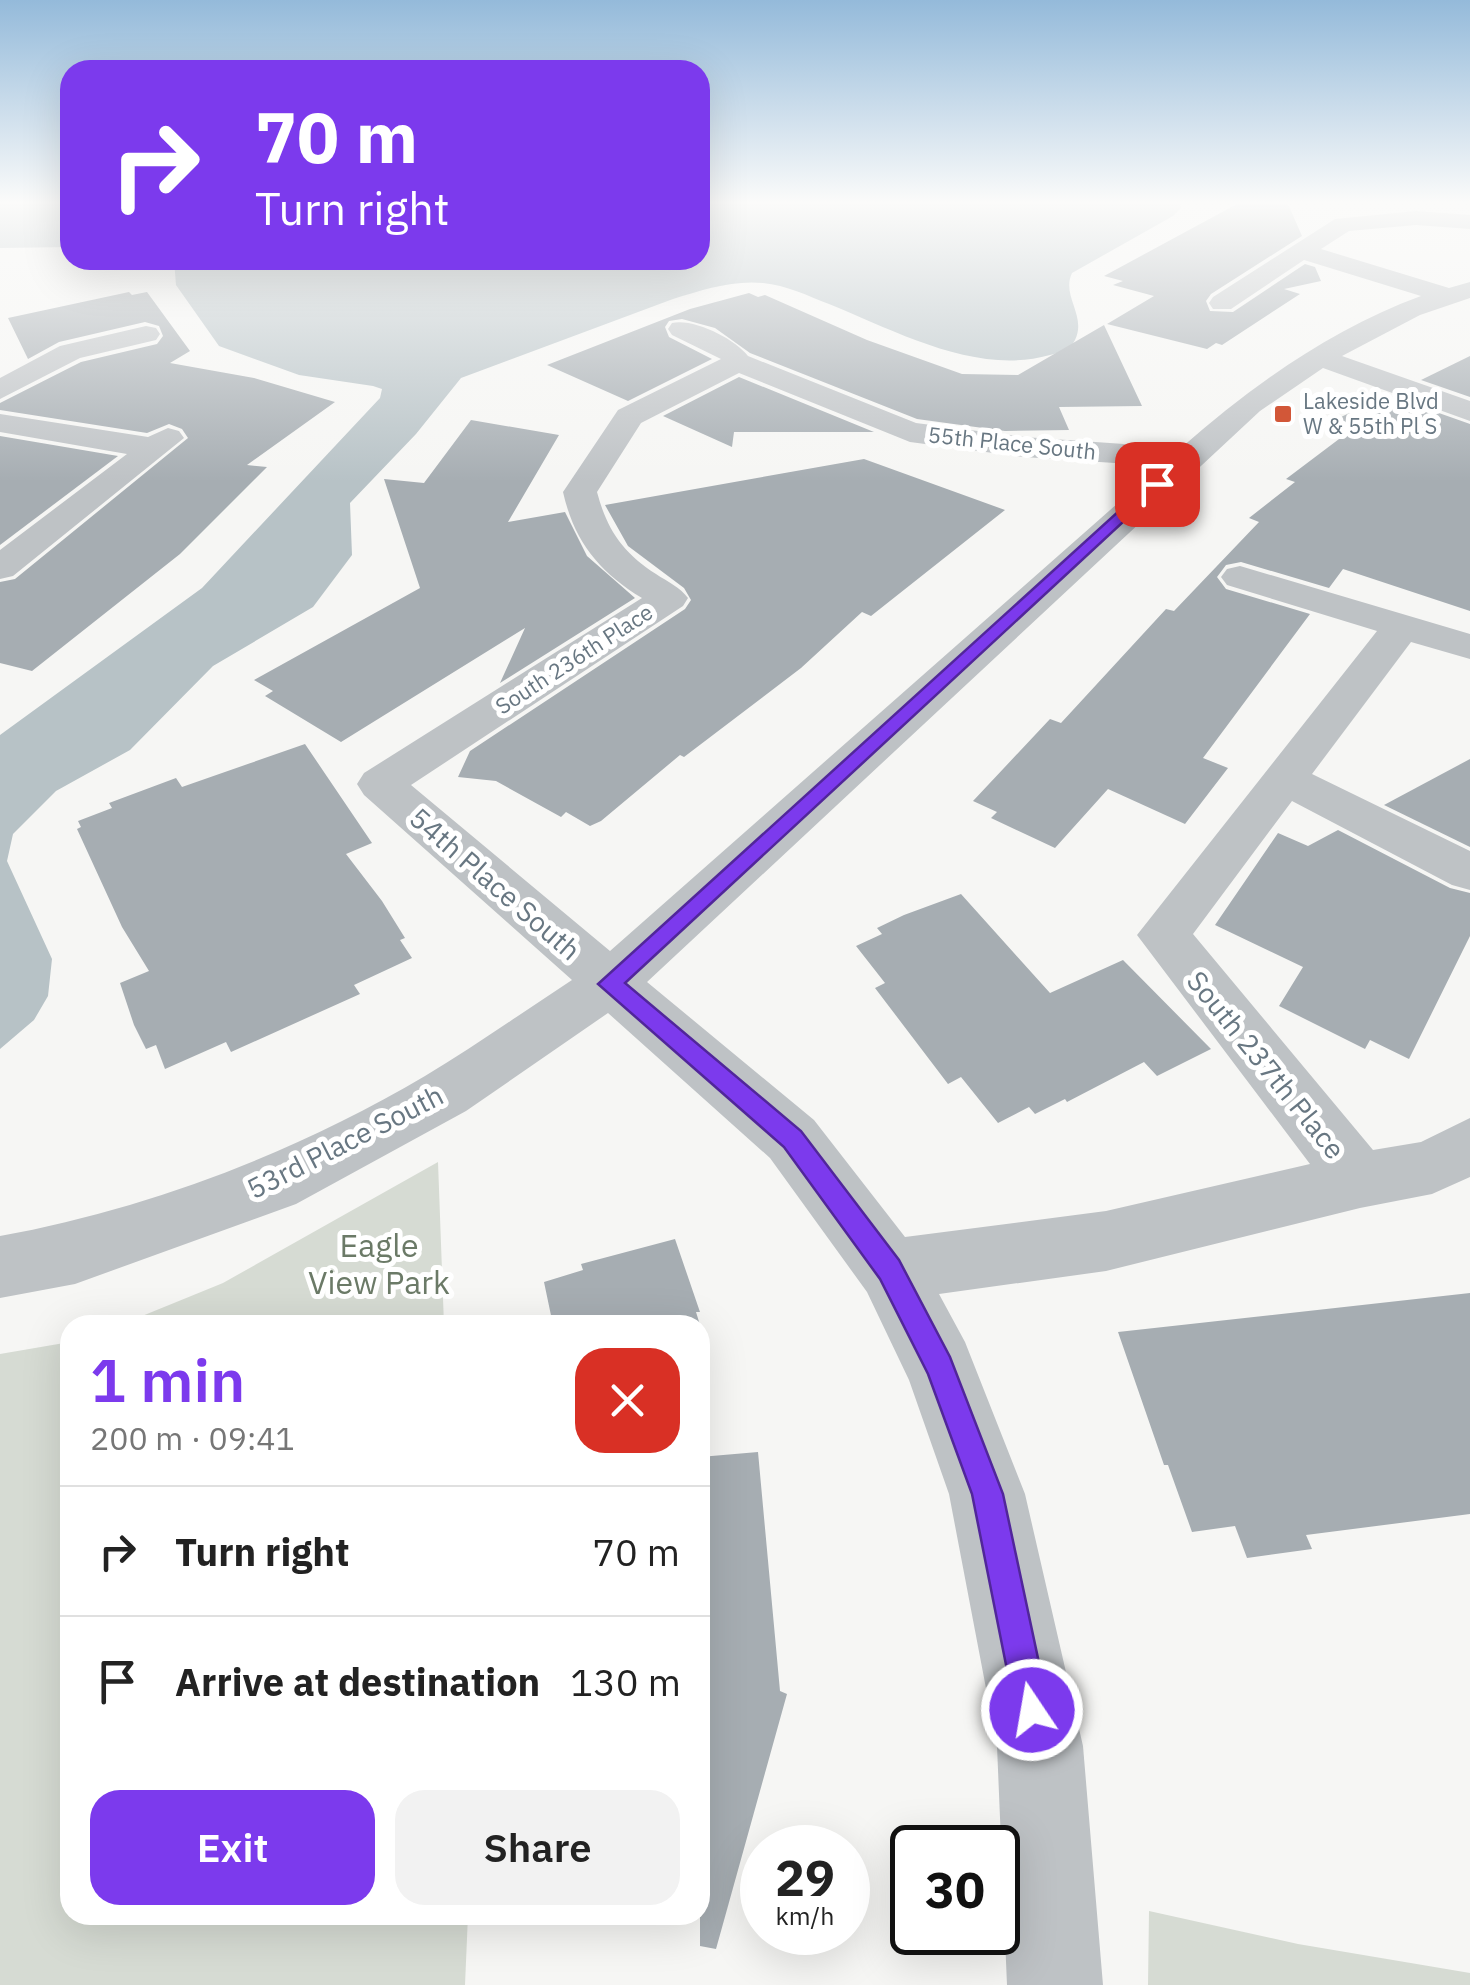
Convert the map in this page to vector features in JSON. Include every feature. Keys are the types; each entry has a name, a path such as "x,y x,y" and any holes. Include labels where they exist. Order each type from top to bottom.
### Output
{"street":[{"path":"1222,303 1232,297"},
{"name":"53rd Place South","path":"0,1267 75,1253 274,1184 445,1094 610,984 1249,404 1318,357 1382,322 1448,297"},
{"name":"55th Place South","path":"682,329 731,353 738,362 910,432 1024,447 1186,458"},
{"path":"0,390 70,352 146,334"},
{"path":"1318,357 1470,412"},
{"name":"South 236th Place","path":"380,784 669,598 624,572 600,544 588,529 580,492 629,417 738,362"},
{"path":"0,424 160,443 0,568"},
{"path":"1240,576 1470,647"},
{"name":"South 237th Place","path":"890,1270 1106,1240 1360,1180 1163,935 1402,626"},
{"path":"1283,778 1470,872"},
{"name":"54th Place South","path":"380,784 610,984"},
{"path":"610,984 792,1139 890,1270 940,1367 987,1494 1040,1746 1055,1985"},
{"path":"1360,1180 1432,1167 1470,1146"}],"green space":[{"name":"Eagle View Park","path":"438,1162 444,1315 145,1315 223,1283"},
{"path":"60,1344 60,1925 468,1925 465,1985 0,1985 0,1354"},
{"path":"1149,1911 1298,1944 1470,1973 1470,1985 1148,1985"}],"shaded area":[{"path":"184,297 681,297 461,378 416,434 350,503 352,555 313,607 213,666 130,750 56,791 13,834 7,861 52,959 48,996 34,1020 0,1049 0,735 202,588 380,398 382,389 373,386 299,375 219,346"},
{"path":"810,297 1072,297 1078,331 1071,346 1061,352 1022,360 994,360 937,348"}],"building":[{"path":"107,297 150,297 190,351 170,363 254,378 335,402 247,465 267,467 180,554 32,671 0,663 0,582 15,579 188,438 182,429 169,424 147,433 0,410 0,403 81,362 157,344 163,336 159,326 145,322 59,342 28,359 8,318"},
{"path":"736,297 769,297 867,340 962,374 1018,375 1104,325 1142,406 1059,407 1069,430 1005,431 917,419 750,353 715,328 682,319 669,321 665,327 669,337 712,359 628,401 547,365 690,309"},
{"path":"1153,297 1209,297 1206,301 1210,311 1233,312 1256,297 1296,297 1222,345 1216,343 1207,349 1107,324"},
{"path":"1470,356 1470,397 1421,380"},
{"path":"739,377 874,432 734,432 732,447 663,416"},
{"path":"1388,395 1470,424 1470,611 1343,569 1329,588 1241,562 1226,565 1217,577 1226,589 1310,614 1203,758 1228,768 1185,824 1108,789 1055,848 991,818 997,812 973,801 1050,719 1061,723 1166,609 1174,611 1259,522 1249,518 1295,482 1286,479 1347,433 1326,424"},
{"path":"471,420 559,435 508,522 565,512 587,556 635,598 500,683 525,628 341,742 265,696 273,691 254,680 420,588 384,479 424,483"},
{"path":"0,436 118,456 0,545"},
{"path":"864,459 1005,510 871,616 862,612 801,668 684,757 680,755 601,821 590,826 566,812 561,817 496,781 458,777 470,751 685,609 691,600 684,588 628,546 605,505"},
{"path":"305,744 372,843 346,854 382,901 405,938 400,940 412,958 354,985 360,994 231,1052 226,1042 165,1069 156,1045 146,1049 120,983 149,971 122,927 77,829 81,827 78,821 112,808 109,803 176,778 182,787"},
{"path":"1470,759 1470,847 1384,805"},
{"path":"1338,830 1450,888 1470,893 1470,936 1409,1059 1370,1040 1365,1049 1279,1006 1303,967 1215,925 1278,833 1308,846"},
{"path":"961,894 1050,993 1123,960 1211,1049 1157,1076 1144,1062 1067,1102 1065,1099 1035,1114 1029,1107 998,1123 961,1077 948,1084 875,988 885,983 856,946 882,934 877,928"},
{"path":"675,1239 700,1312 551,1315 544,1282 583,1270 581,1264"},
{"path":"1470,1293 1470,1514 1306,1535 1312,1549 1247,1558 1235,1526 1192,1532 1168,1465 1164,1465 1118,1332"},
{"path":"758,1452 780,1691 787,1694 751,1825 740,1825 740,1863 716,1949 700,1946 700,1925 710,1925 710,1456"}],"place":[{"name":"Lakeside Blvd W & 55th Pl S","path":"1283,414"}],"route":[{"path":"1032,1710 987,1494 940,1367 890,1270 792,1139 610,984 1157,484"}]}
